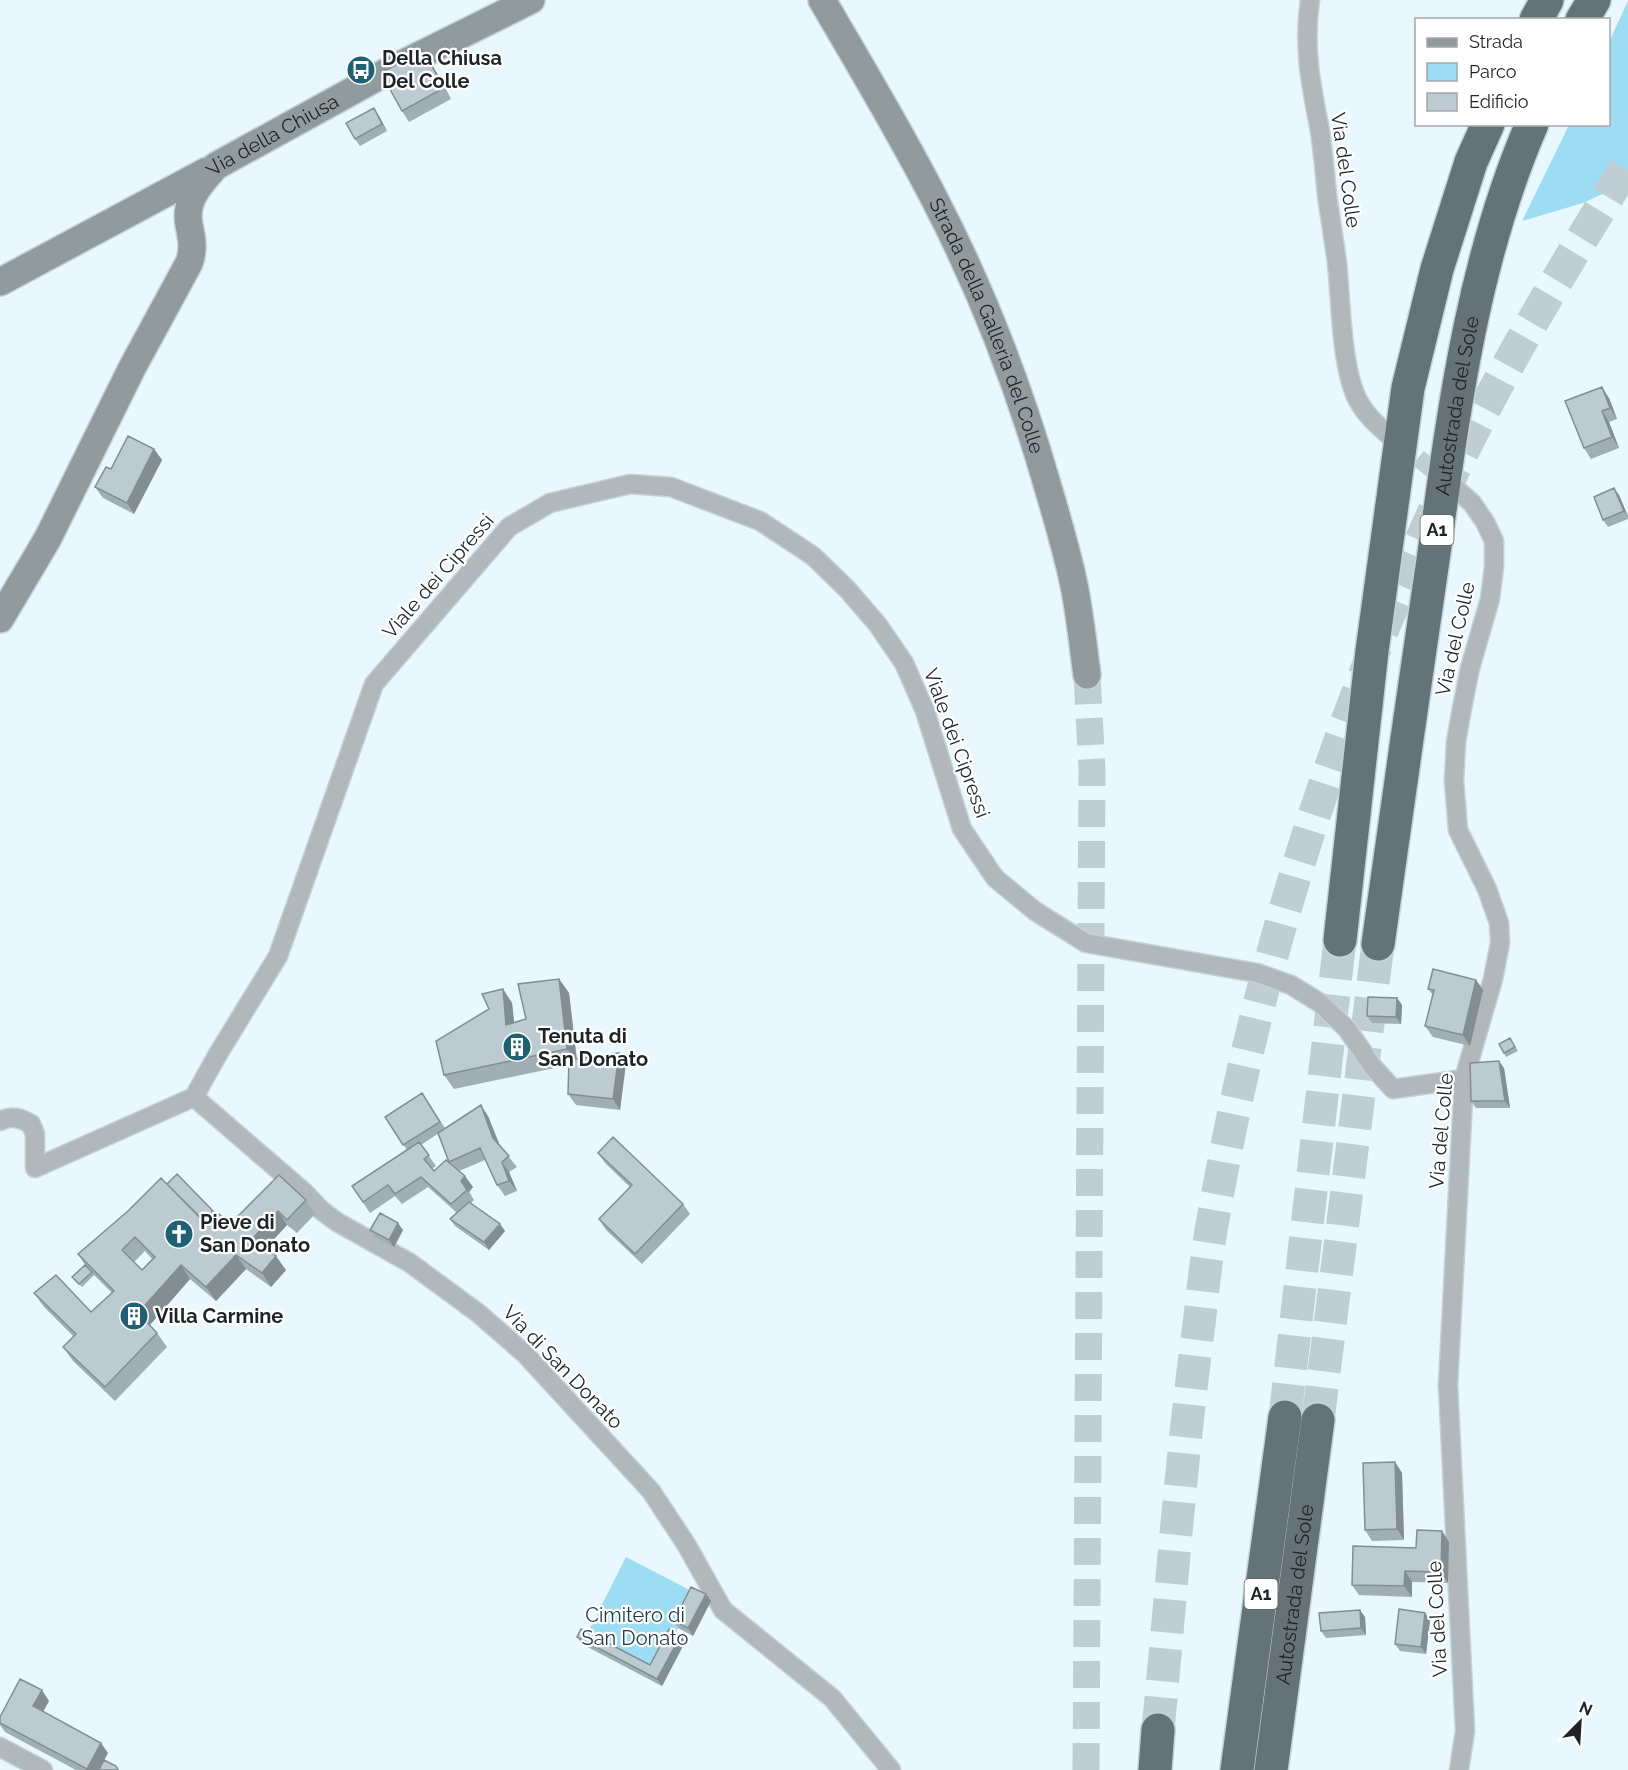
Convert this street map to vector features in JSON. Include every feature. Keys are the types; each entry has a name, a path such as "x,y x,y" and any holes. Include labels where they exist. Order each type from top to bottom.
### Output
{"highway":[{"path":"1537,18 1547,0"},
{"path":"1583,18 1594,0"},
{"path":"1340,940 1372,651 1408,388 1437,269 1471,162 1487,126"},
{"name":"Autostrada del Sole","path":"1378,944 1448,444 1466,340 1491,244 1519,156 1531,126"},
{"name":"Autostrada del Sole","path":"1237,1770 1285,1417"},
{"name":"Autostrada del Sole","path":"1271,1770 1318,1420"},
{"path":"1155,1770 1158,1730"}],"main road":[{"name":"Via della Chiusa","path":"0,618 48,538 132,368 185,272 192,254 192,237 188,223 189,205 195,189 216,166 392,69 531,0"},
{"name":"Strada della Galleria del Colle","path":"822,0 893,121 937,203 967,265 992,326 1020,398 1058,521 1074,585 1088,675"},
{"path":"0,282 216,166"},
{"path":"138,208 151,208 163,215 178,230 188,253 185,272"}],"street":[{"name":"Via del Colle","path":"1310,0 1307,18 1312,95 1320,132 1350,376 1358,402 1393,438"},
{"name":"Viale dei Cipressi","path":"194,1097 278,956 374,684 509,527 550,503 630,484 671,486 760,521 813,556 847,589 878,625 904,663 925,711 962,829 995,878 1035,911 1086,943 1257,973 1291,985 1320,1003 1347,1029 1373,1067 1393,1089 1464,1079"},
{"name":"Via del Colle","path":"1456,489 1472,503 1494,541 1490,599 1470,668 1462,708 1456,742 1454,781 1458,830 1486,888 1499,922 1500,943 1493,979 1464,1079 1448,1385 1465,1731 1459,1770"},
{"path":"0,1121 11,1117 23,1119 31,1124 35,1134 35,1167 194,1097"},
{"name":"Via di San Donato","path":"194,1097 304,1192 321,1210 337,1222 410,1263 478,1313 525,1354 651,1491 686,1544 723,1610 832,1698 891,1770"},
{"path":"0,1747 43,1770"}],"green space":[{"path":"1628,1 1628,182 1583,203 1522,221 1569,126 1610,126 1610,40"},
{"name":"Cimitero di San Donato","path":"626,1557 711,1601 678,1628 674,1636 685,1642 662,1686 582,1644"}],"building":[{"path":"423,50 444,88 402,111 381,73"},
{"path":"374,108 382,124 355,139 346,123"},
{"path":"1602,387 1610,408 1602,411 1612,437 1584,448 1565,401"},
{"path":"128,436 154,449 127,503 95,487 106,467 111,469"},
{"path":"1614,488 1624,511 1603,520 1594,497"},
{"path":"1433,969 1476,980 1463,1035 1425,1026 1434,990 1428,989"},
{"name":"Tenuta di San Donato","path":"559,979 567,1049 444,1075 436,1041 489,1009 482,994 503,989 506,1025 526,1019 518,984"},
{"path":"1368,997 1397,998 1396,1017 1367,1016"},
{"path":"1510,1038 1515,1047 1504,1053 1499,1044"},
{"path":"619,1053 613,1099 568,1094 569,1060"},
{"path":"1499,1061 1505,1101 1471,1101 1470,1063"},
{"path":"422,1093 440,1122 403,1145 385,1117"},
{"path":"481,1105 493,1138 509,1156 502,1162 509,1181 497,1185 480,1148 449,1162 438,1133"},
{"path":"613,1137 683,1204 635,1254 599,1219 632,1185 598,1153"},
{"path":"419,1142 429,1155 424,1159 434,1171 446,1160 465,1176 461,1181 467,1190 451,1204 421,1177 395,1194 388,1185 363,1202 352,1186"},
{"path":"177,1174 213,1211 203,1220 167,1184"},
{"path":"279,1175 306,1200 287,1220 278,1211 252,1239 276,1256 262,1273 236,1255 206,1287 181,1265 138,1313 157,1333 105,1387 63,1347 76,1334 34,1293 56,1275 91,1312 114,1291 78,1254 128,1211 161,1178 208,1226 219,1214 230,1224","holes":["135,1237 155,1257 142,1270 122,1250"]},
{"path":"469,1202 500,1224 484,1242 450,1219"},
{"path":"380,1213 398,1223 389,1240 370,1230"},
{"path":"216,1214 218,1216 208,1226 206,1223"},
{"path":"85,1265 92,1272 79,1284 72,1277"},
{"path":"1395,1462 1397,1529 1365,1530 1363,1463"},
{"path":"1417,1530 1442,1531 1441,1572 1405,1571 1404,1586 1352,1585 1353,1546 1416,1548"},
{"path":"691,1587 706,1594 688,1628 674,1621"},
{"path":"1399,1609 1425,1613 1421,1647 1395,1644"},
{"path":"1360,1610 1361,1628 1321,1631 1319,1613"},
{"path":"581,1629 650,1665 669,1629 681,1635 657,1679 577,1637"},
{"path":"20,1679 42,1690 33,1706 101,1743 87,1769 0,1723 0,1717"},
{"path":"104,1760 116,1766 118,1770 99,1770"}],"tunnel":[{"path":"1158,1730 1187,1425 1210,1237 1231,1124 1254,1023 1281,924 1344,728 1381,633 1422,538 1466,445 1523,338 1628,164"},
{"path":"1397,441 1448,482"},
{"path":"1086,1770 1092,770 1087,675"},
{"path":"1285,1417 1340,940"},
{"path":"1318,1420 1378,944"}],"place":[{"name":"Della Chiusa Del Colle","path":"361,70"},
{"name":"Tenuta di San Donato","path":"517,1047"},
{"name":"Pieve di San Donato","path":"179,1234"},
{"name":"Villa Carmine","path":"134,1316"}]}
